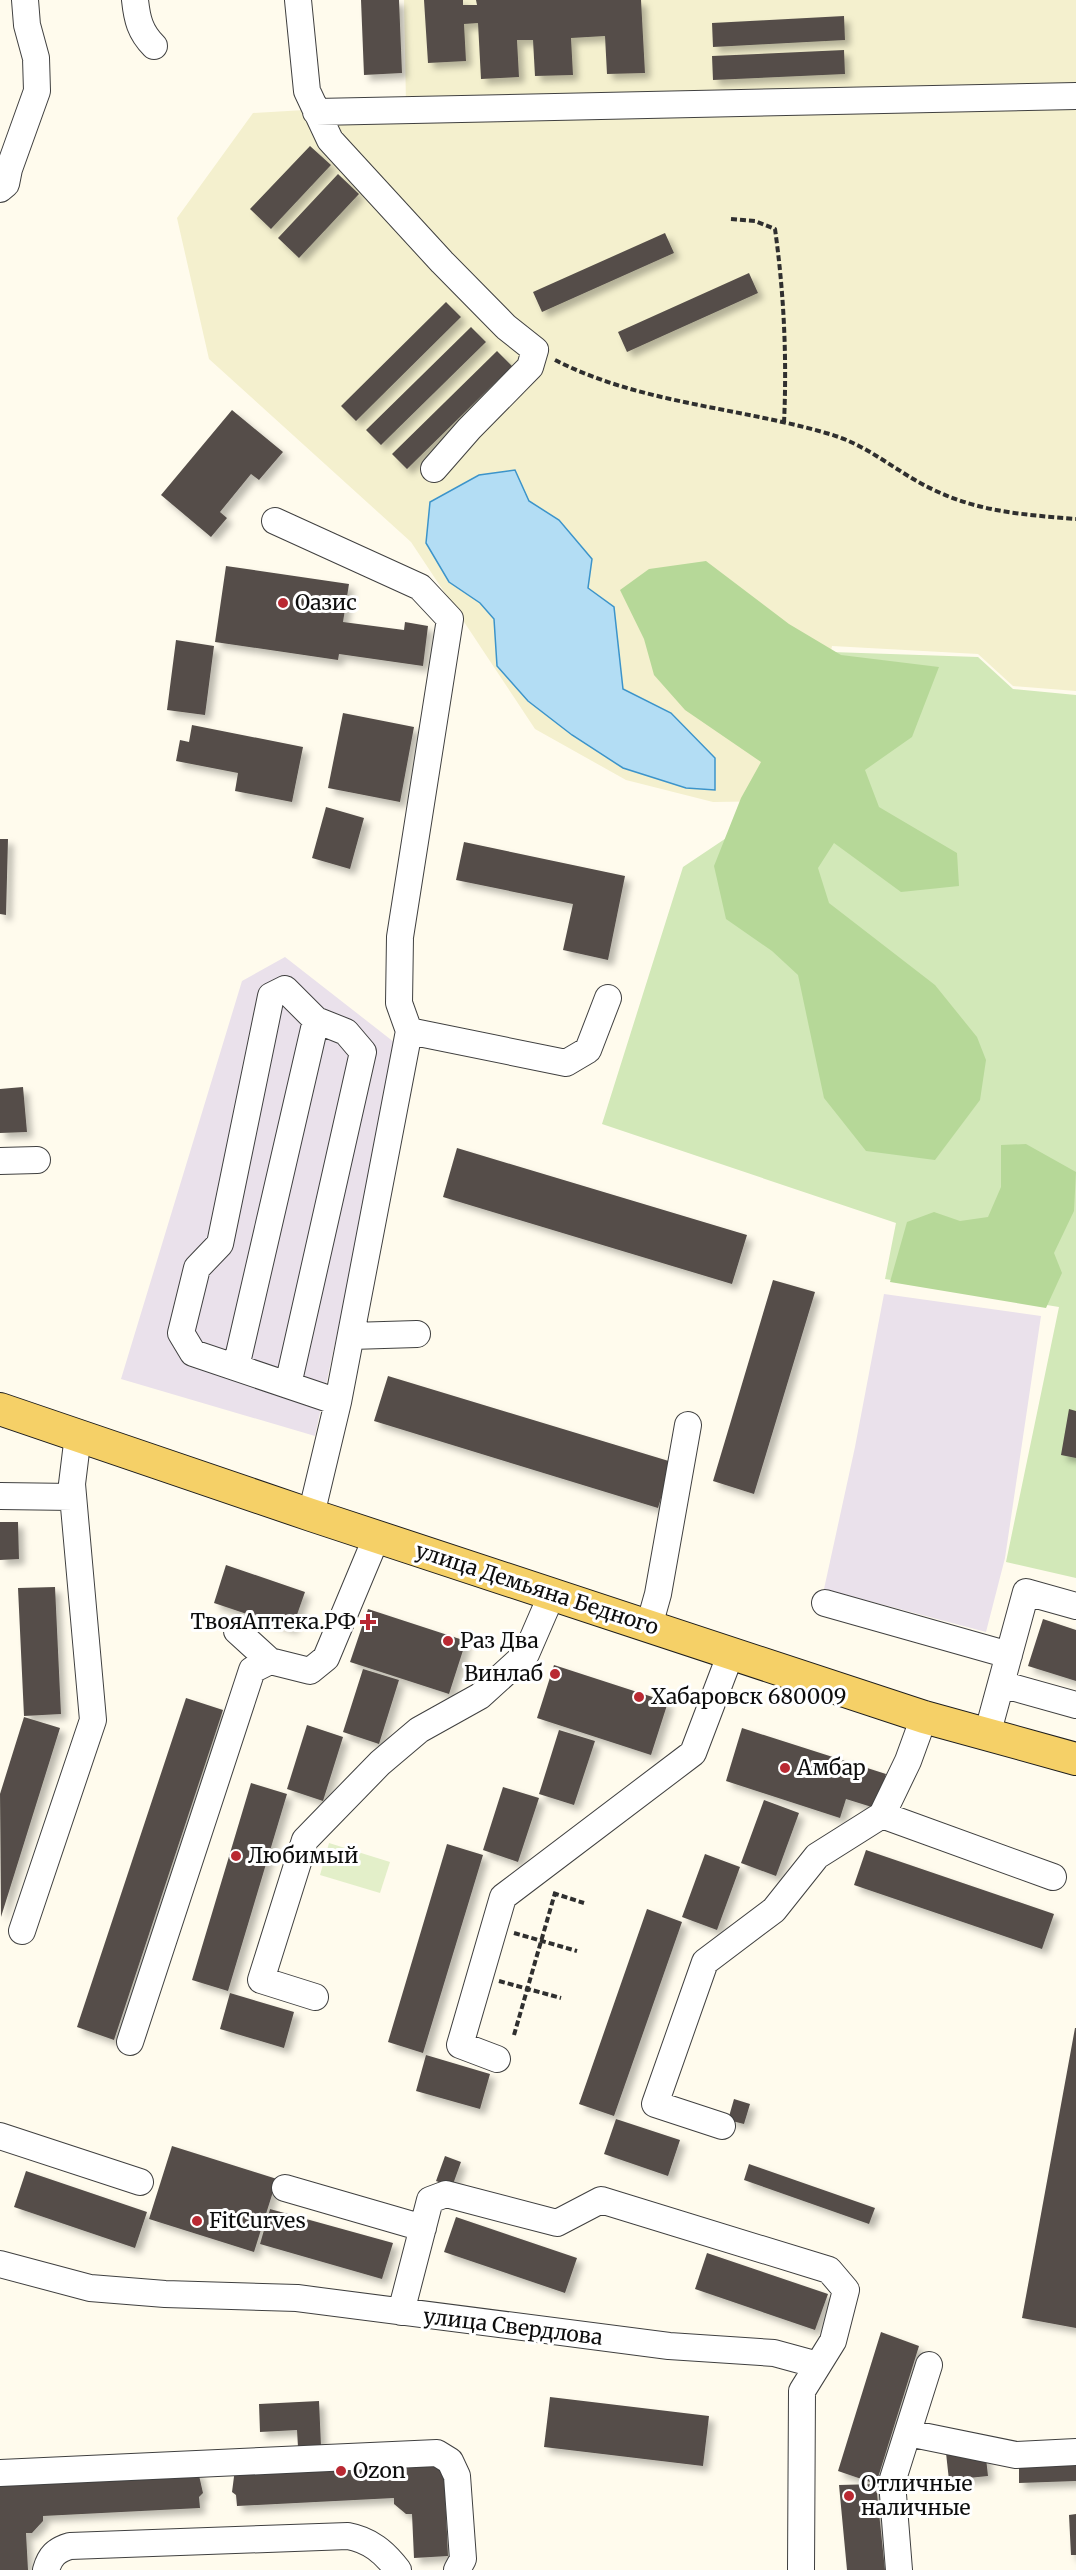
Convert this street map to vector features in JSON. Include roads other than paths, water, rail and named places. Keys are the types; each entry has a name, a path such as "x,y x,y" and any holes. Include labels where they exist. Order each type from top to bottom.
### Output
{"main road":[{"name":"улица Демьяна Бедного","path":"0,1409 311,1515 924,1718 1076,1759"}],"street":[{"path":"0,189 6,184 37,91 36,58 27,25 25,0"},
{"path":"135,0 138,22 144,37 154,46"},
{"path":"298,0 307,91 330,140 442,262 506,327 535,350 530,367 469,429 434,469"},
{"path":"316,112 1076,96"},
{"path":"276,521 420,587 450,619 400,937 399,1003 409,1031 338,1402 311,1515"},
{"path":"288,1385 363,1052 346,1032 316,1020 285,989 271,996 220,1244 196,1268 181,1333 193,1353 338,1402"},
{"path":"409,1031 566,1064 588,1050 608,998"},
{"path":"236,1367 316,1020"},
{"path":"0,1161 36,1160"},
{"path":"351,1336 417,1334"},
{"path":"649,1626 658,1594 688,1425"},
{"path":"22,1931 93,1720 72,1484 78,1435"},
{"path":"0,1496 73,1497"},
{"path":"237,1631 270,1661 310,1671 326,1658 377,1536"},
{"path":"987,1735 1026,1592 1076,1606"},
{"path":"315,1997 261,1980 305,1840 380,1763 420,1730 480,1696 526,1654 552,1594"},
{"path":"825,1603 1009,1655"},
{"path":"497,2059 460,2045 503,1897 693,1753 731,1653"},
{"path":"130,2043 252,1670 270,1661"},
{"path":"1001,1684 1076,1705"},
{"path":"722,2126 655,2104 705,1962 774,1910 817,1856 882,1815 908,1761 924,1718"},
{"path":"882,1815 1053,1876"},
{"path":"0,2136 140,2182"},
{"path":"285,2188 423,2228"},
{"path":"401,2312 430,2200 446,2194 557,2223 601,2200 830,2270 846,2290 833,2341 802,2391 801,2570"},
{"name":"улица Свердлова","path":"0,2264 90,2288 165,2294 297,2298 669,2346 774,2353 818,2365"},
{"path":"899,2570 892,2482 929,2365"},
{"path":"908,2433 1016,2455 1076,2452"},
{"path":"0,2473 437,2453 450,2461 457,2476 463,2559 458,2570"},
{"path":"46,2570 49,2560 58,2549 70,2546 348,2536 364,2539 377,2548 398,2570"}],"water":[{"path":"515,470 529,501 559,520 592,559 588,588 614,607 623,689 671,713 715,758 715,790 686,788 623,768 572,735 528,701 497,666 494,619 480,603 449,582 426,543 430,502 479,475"}],"place":[{"name":"Оазис","path":"283,603"},
{"name":"ТвояАптека.РФ","path":"368,1622"},
{"name":"Раз Два","path":"448,1641"},
{"name":"Винлаб","path":"555,1674"},
{"name":"Хабаровск 680009","path":"639,1697"},
{"name":"Амбар","path":"785,1768"},
{"name":"Любимый","path":"236,1856"},
{"name":"FitCurves","path":"197,2221"},
{"name":"Ozon","path":"341,2471"},
{"name":"Отличные наличные","path":"849,2496"}]}
